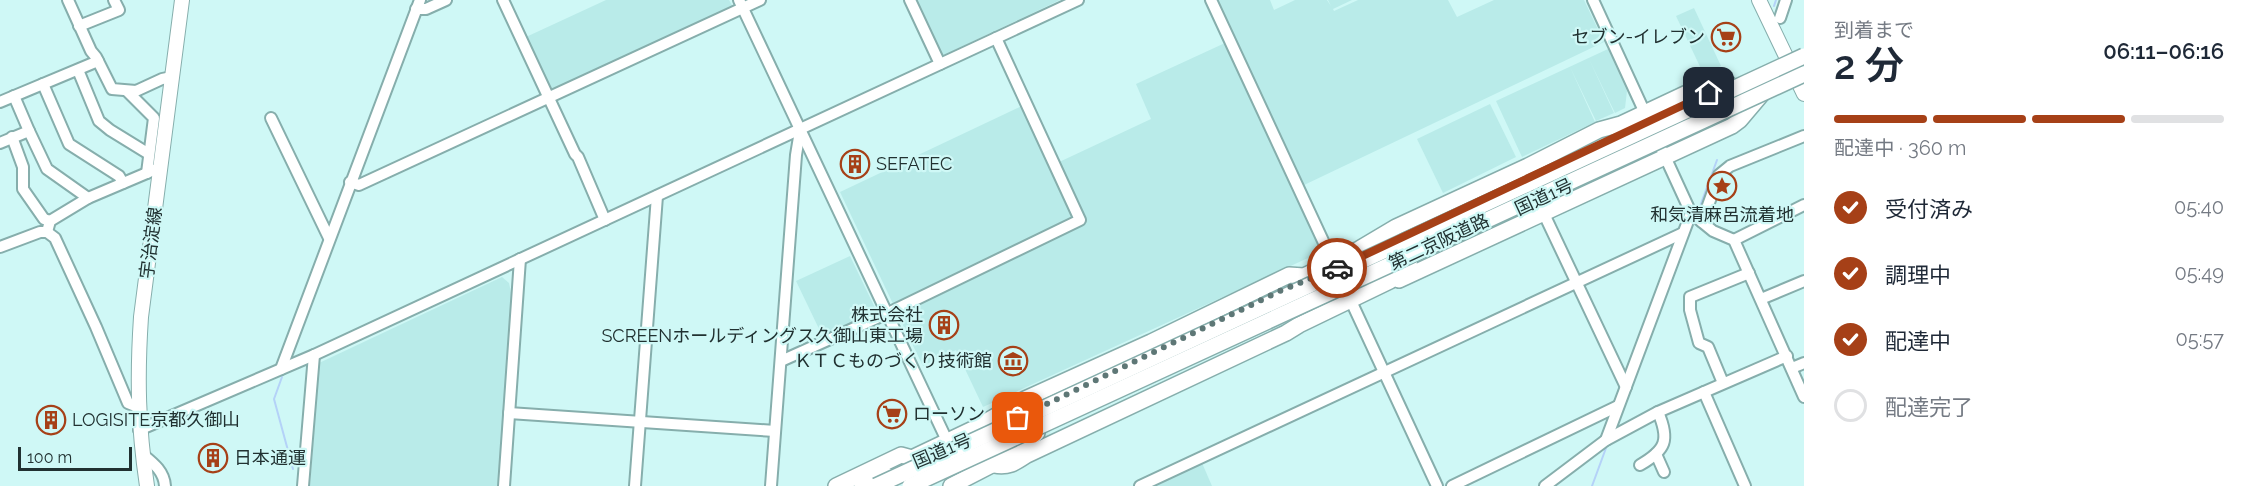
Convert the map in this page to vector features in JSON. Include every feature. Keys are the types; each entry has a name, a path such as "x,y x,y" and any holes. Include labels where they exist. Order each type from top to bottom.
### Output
{"highway":[{"name":"国道1号","path":"862,486 879,482 949,445 1018,418 1335,265 1562,162 1646,116 1729,84 1804,49"},
{"name":"第二京阪道路","path":"879,482 1804,56"},
{"name":"国道1号","path":"924,486 961,480 1036,434 1280,320 1348,295 1410,259 1802,75"},
{"name":"第二京阪道路","path":"910,486 1802,75"},
{"path":"994,465 1006,467 1017,462 1027,455 1286,333 1348,295 1390,281 1401,280 1732,126 1762,94"},
{"path":"1282,290 1304,276 1335,265 1396,227 1528,166 1599,130 1646,116"},
{"path":"1562,162 1584,142 1610,128"},
{"path":"1580,180 1602,187"},
{"path":"1376,238 1386,239 1407,234"},
{"path":"1390,281 1408,268 1410,259"},
{"path":"879,482 912,458 949,445 996,415 1289,275 1304,276"},
{"path":"1280,320 1299,325"},
{"path":"996,415 1018,418"},
{"path":"961,480 1015,453 1036,434"},
{"path":"836,486 901,455 912,458"}],"main road":[{"name":"宇治淀線","path":"147,486 138,407 141,317 182,0"},
{"path":"1759,0 1786,57 1802,75 1804,94"}],"street":[{"path":"68,0 91,51 112,89 136,92 162,79 172,77"},
{"path":"80,26 119,10 114,0"},
{"path":"281,369 418,5 426,9 446,0"},
{"path":"502,0 575,154 579,158 605,220"},
{"path":"350,182 358,185 548,98 741,4 760,0"},
{"path":"910,0 940,64"},
{"path":"139,430 314,355 1078,0"},
{"path":"1211,0 1437,486"},
{"path":"1593,0 1691,213 1713,231 1734,240 1804,398"},
{"path":"1780,18 1786,0"},
{"path":"741,4 888,313 949,445 961,480"},
{"path":"781,361 888,313 1080,220 996,38"},
{"path":"0,102 98,61"},
{"path":"78,70 99,121 149,154"},
{"path":"43,84 69,144 119,176 123,183"},
{"path":"127,91 153,118 147,173"},
{"path":"14,96 47,169 88,198"},
{"path":"271,118 329,238"},
{"path":"0,143 29,130"},
{"path":"771,486 796,155 800,130"},
{"path":"1702,222 1719,176 1730,166 1804,136"},
{"path":"12,137 23,167 23,189 55,238 128,403 138,407"},
{"path":"0,247 49,227 88,198 161,167"},
{"path":"635,486 657,196"},
{"path":"1734,240 1804,205"},
{"path":"1606,440 1691,213"},
{"path":"1544,214 1626,387"},
{"path":"1140,486 1683,233"},
{"path":"504,486 520,259"},
{"path":"1723,383 1708,346 1699,343 1690,310 1690,297 1749,273"},
{"path":"1761,299 1804,280"},
{"path":"303,486 314,355"},
{"path":"1545,486 1606,440 1658,412 1787,356"},
{"path":"1792,368 1804,363"},
{"path":"1704,392 1746,486"},
{"path":"1452,486 1618,406"},
{"path":"1640,465 1656,454 1665,442 1665,429 1658,412"},
{"path":"509,413 775,430"},
{"path":"142,454 154,464 166,483"},
{"path":"1656,454 1664,472"}],"shaded area":[{"path":"606,0 729,0 733,7 550,91 526,37"},
{"path":"915,0 1060,0 942,56"},
{"path":"1215,0 1270,0 1274,10 1295,0 1327,0 1331,6 1328,0 1352,0 1333,9 1334,11 1358,0 1448,0 1457,17 1494,0 1584,0 1604,42 1302,186"},
{"path":"1694,8 1721,66 1704,75 1676,16"},
{"path":"1225,43 1321,252 983,407 956,350 923,366 896,311 1084,223 1057,163 1151,119 1136,84"},
{"path":"1608,49 1627,91 1625,108 1615,113 1589,59 1614,113 1596,121 1570,67 1595,122 1522,157 1496,101"},
{"path":"1490,104 1516,157 1443,193 1417,139"},
{"path":"1024,105 1078,219 894,306 840,192"},
{"path":"850,256 877,312 829,336 826,331 821,333 796,281"},
{"path":"502,277 509,283 513,302 498,486 310,486 319,363"},
{"path":"1202,463 1212,486 1153,486"}],"waterway":[{"path":"1774,6 1776,0"},
{"path":"405,54 417,23"},
{"path":"1699,209 1717,160"},
{"path":"282,377 274,399 293,469"},
{"path":"1592,486 1606,448"}],"way so far":[{"path":"1018,418 1282,290 1337,268"}],"place":[{"name":"セブン-イレブン","path":"1726,37"},
{"name":"SEFATEC","path":"855,164"},
{"name":"和気清麻呂流着地","path":"1722,186"},
{"name":"株式会社 SCREENホールディングス久御山東工場","path":"944,325"},
{"name":"ＫＴＣものづくり技術館","path":"1013,361"},
{"name":"ローソン","path":"892,414"},
{"name":"LOGISITE京都久御山","path":"51,420"},
{"name":"日本通運","path":"213,458"}],"route":[{"path":"1337,268 1709,93"}]}
